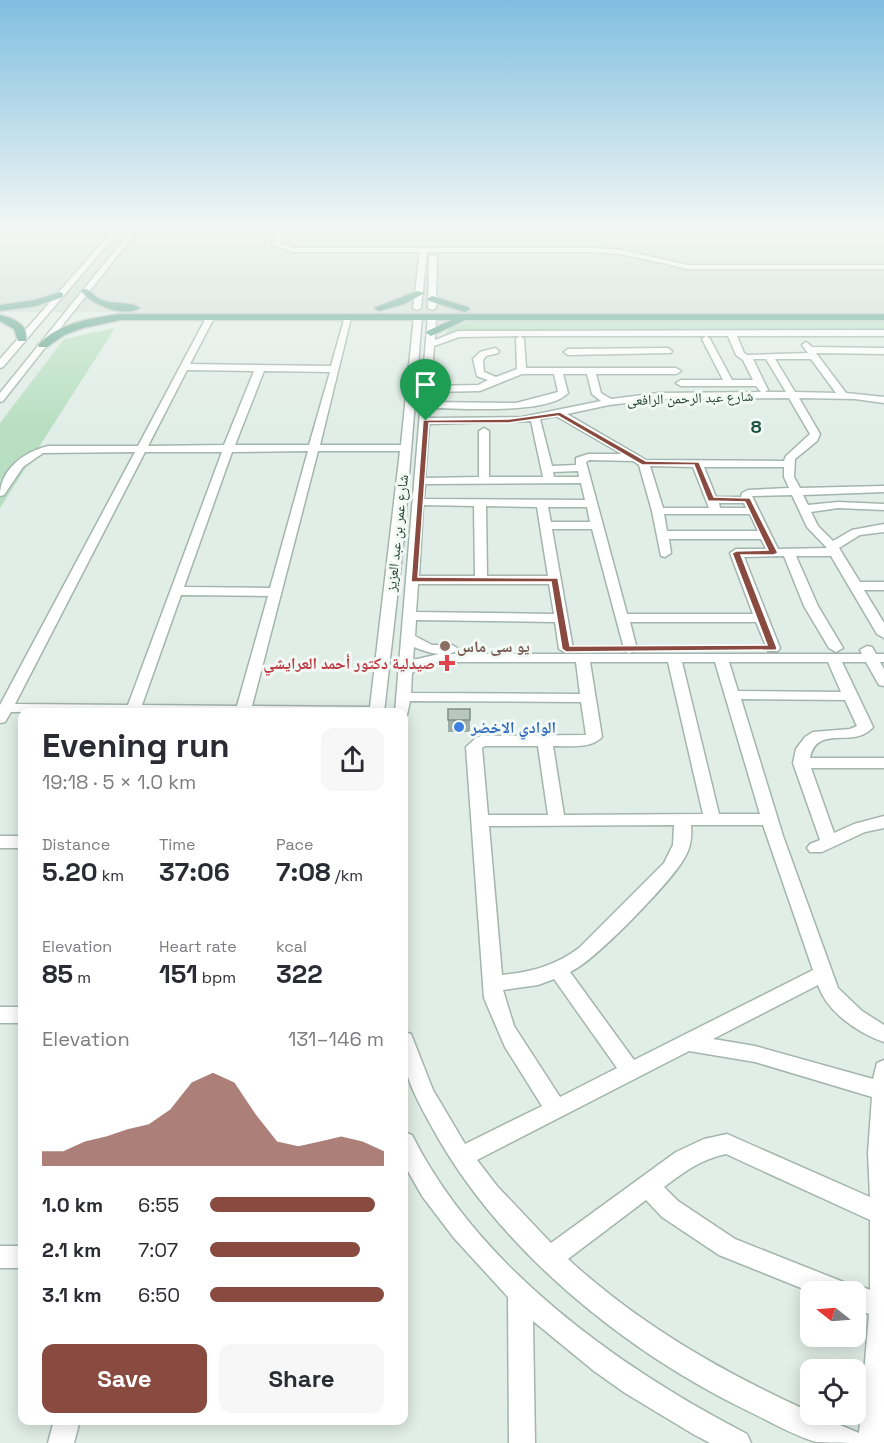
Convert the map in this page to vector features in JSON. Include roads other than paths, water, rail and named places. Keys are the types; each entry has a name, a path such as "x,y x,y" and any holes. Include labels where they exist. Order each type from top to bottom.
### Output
{"main road":[{"path":"88,294 98,301 127,308"},
{"path":"1,313 60,295"},
{"path":"378,312 401,302 433,322 475,316 884,317"},
{"path":"418,313 378,312 127,308 102,309 94,314 120,317 349,316 378,312 418,313"},
{"path":"433,322 465,309 884,309"},
{"path":"798,309 820,315 814,317"},
{"path":"843,309 838,312 856,317"},
{"path":"1,313 22,330 22,339"},
{"path":"43,345 64,331 89,322 120,317"}],"street":[{"path":"0,399 83,294"},
{"name":"شارع عمر بن عبد العزيز","path":"377,708 398,536 420,294"},
{"name":"شارع عمر بن عبد العزيز","path":"403,708 426,421 433,294"},
{"path":"0,365 60,295"},
{"path":"418,313 460,336 520,339 884,333"},
{"path":"18,714 3,714 211,316"},
{"path":"244,708 349,316"},
{"path":"433,322 460,336"},
{"path":"449,339 460,336 663,339 706,339 732,336 884,339"},
{"path":"732,336 740,355 747,358 765,395"},
{"path":"564,337 573,371"},
{"path":"801,338 843,395 884,394"},
{"path":"520,339 522,371"},
{"path":"663,339 686,395"},
{"path":"706,339 729,383"},
{"path":"495,351 483,354 478,359 480,374 496,380"},
{"path":"568,352 668,351"},
{"path":"747,358 884,351"},
{"path":"769,356 815,434 808,443 794,452 788,464 789,477 817,534 834,550 856,586 879,616 884,634"},
{"path":"184,367 335,369"},
{"path":"134,708 228,449 260,368"},
{"path":"412,379 428,384 473,389 522,371 676,371"},
{"path":"426,405 507,406 547,399 563,393 558,371"},
{"path":"591,371 597,394 609,402"},
{"path":"681,383 759,383"},
{"name":"شارع عبد الرحمن الرافعى","path":"426,421 496,421 535,418 609,402 686,395 843,395 884,400"},
{"path":"560,414 640,461 658,511 665,553"},
{"path":"535,418 547,474"},
{"path":"484,431 484,482"},
{"path":"0,493 21,461 38,450 405,448"},
{"path":"630,649 580,460 584,458 788,464"},
{"path":"696,463 716,511"},
{"path":"421,481 484,482 547,474 584,474"},
{"path":"774,553 746,495 753,491 884,489"},
{"path":"711,500 748,500"},
{"path":"419,502 593,504"},
{"path":"480,503 481,576"},
{"path":"542,504 566,649"},
{"path":"805,509 838,505 884,507"},
{"path":"658,511 753,511"},
{"path":"546,526 599,525"},
{"path":"834,550 841,540 851,533 884,528"},
{"path":"662,535 765,535"},
{"path":"398,536 416,536"},
{"path":"773,648 736,553 834,550"},
{"path":"788,552 811,606 835,653 866,727 864,730 824,734 812,739 802,754 801,763 823,845 860,828 884,822"},
{"path":"414,580 481,576 554,576"},
{"path":"856,586 884,586"},
{"path":"177,591 275,592"},
{"path":"411,616 561,618"},
{"path":"623,618 761,618"},
{"path":"409,639 439,654 582,658 721,658 813,653 874,655 884,648"},
{"path":"405,671 439,654 566,649 773,648 813,653"},
{"path":"874,655 884,682"},
{"path":"556,1109 498,1014 474,747 481,741 582,741 594,737 582,658"},
{"path":"674,658 712,819"},
{"path":"721,658 770,819 830,992 844,1009 863,1024 884,1034"},
{"path":"732,695 852,696"},
{"path":"404,697 589,698"},
{"path":"545,741 557,821"},
{"path":"801,763 884,763"},
{"path":"480,821 770,819"},
{"path":"494,984 516,983 558,970 586,953 681,853 684,838 682,820"},
{"path":"0,842 18,842"},
{"path":"558,970 631,1071"},
{"path":"461,1157 823,974"},
{"path":"0,1015 18,1015"},
{"path":"686,1043 755,1054 883,1080 882,1307 872,1443"},
{"path":"408,1050 430,1106 461,1157 493,1199 550,1258 591,1295 644,1335 701,1371 794,1420 850,1443"},
{"path":"550,1258 684,1160 704,1149 727,1144 882,1214"},
{"path":"408,1159 452,1219 520,1294 557,1328 624,1378 699,1425 738,1443"},
{"path":"647,1185 670,1209 727,1247 814,1281"},
{"path":"0,1257 18,1257"},
{"path":"520,1294 522,1443"},
{"path":"866,1300 882,1307"},
{"path":"62,1443 66,1425"}],"place":[{"name":"يو سى ماس","path":"445,646"},
{"name":"صيدلية دكتور أحمد العرايشي","path":"447,663"},
{"name":"الوادي الاخضر","path":"459,727"}],"district":[{"name":"8","path":"757,427"}]}
